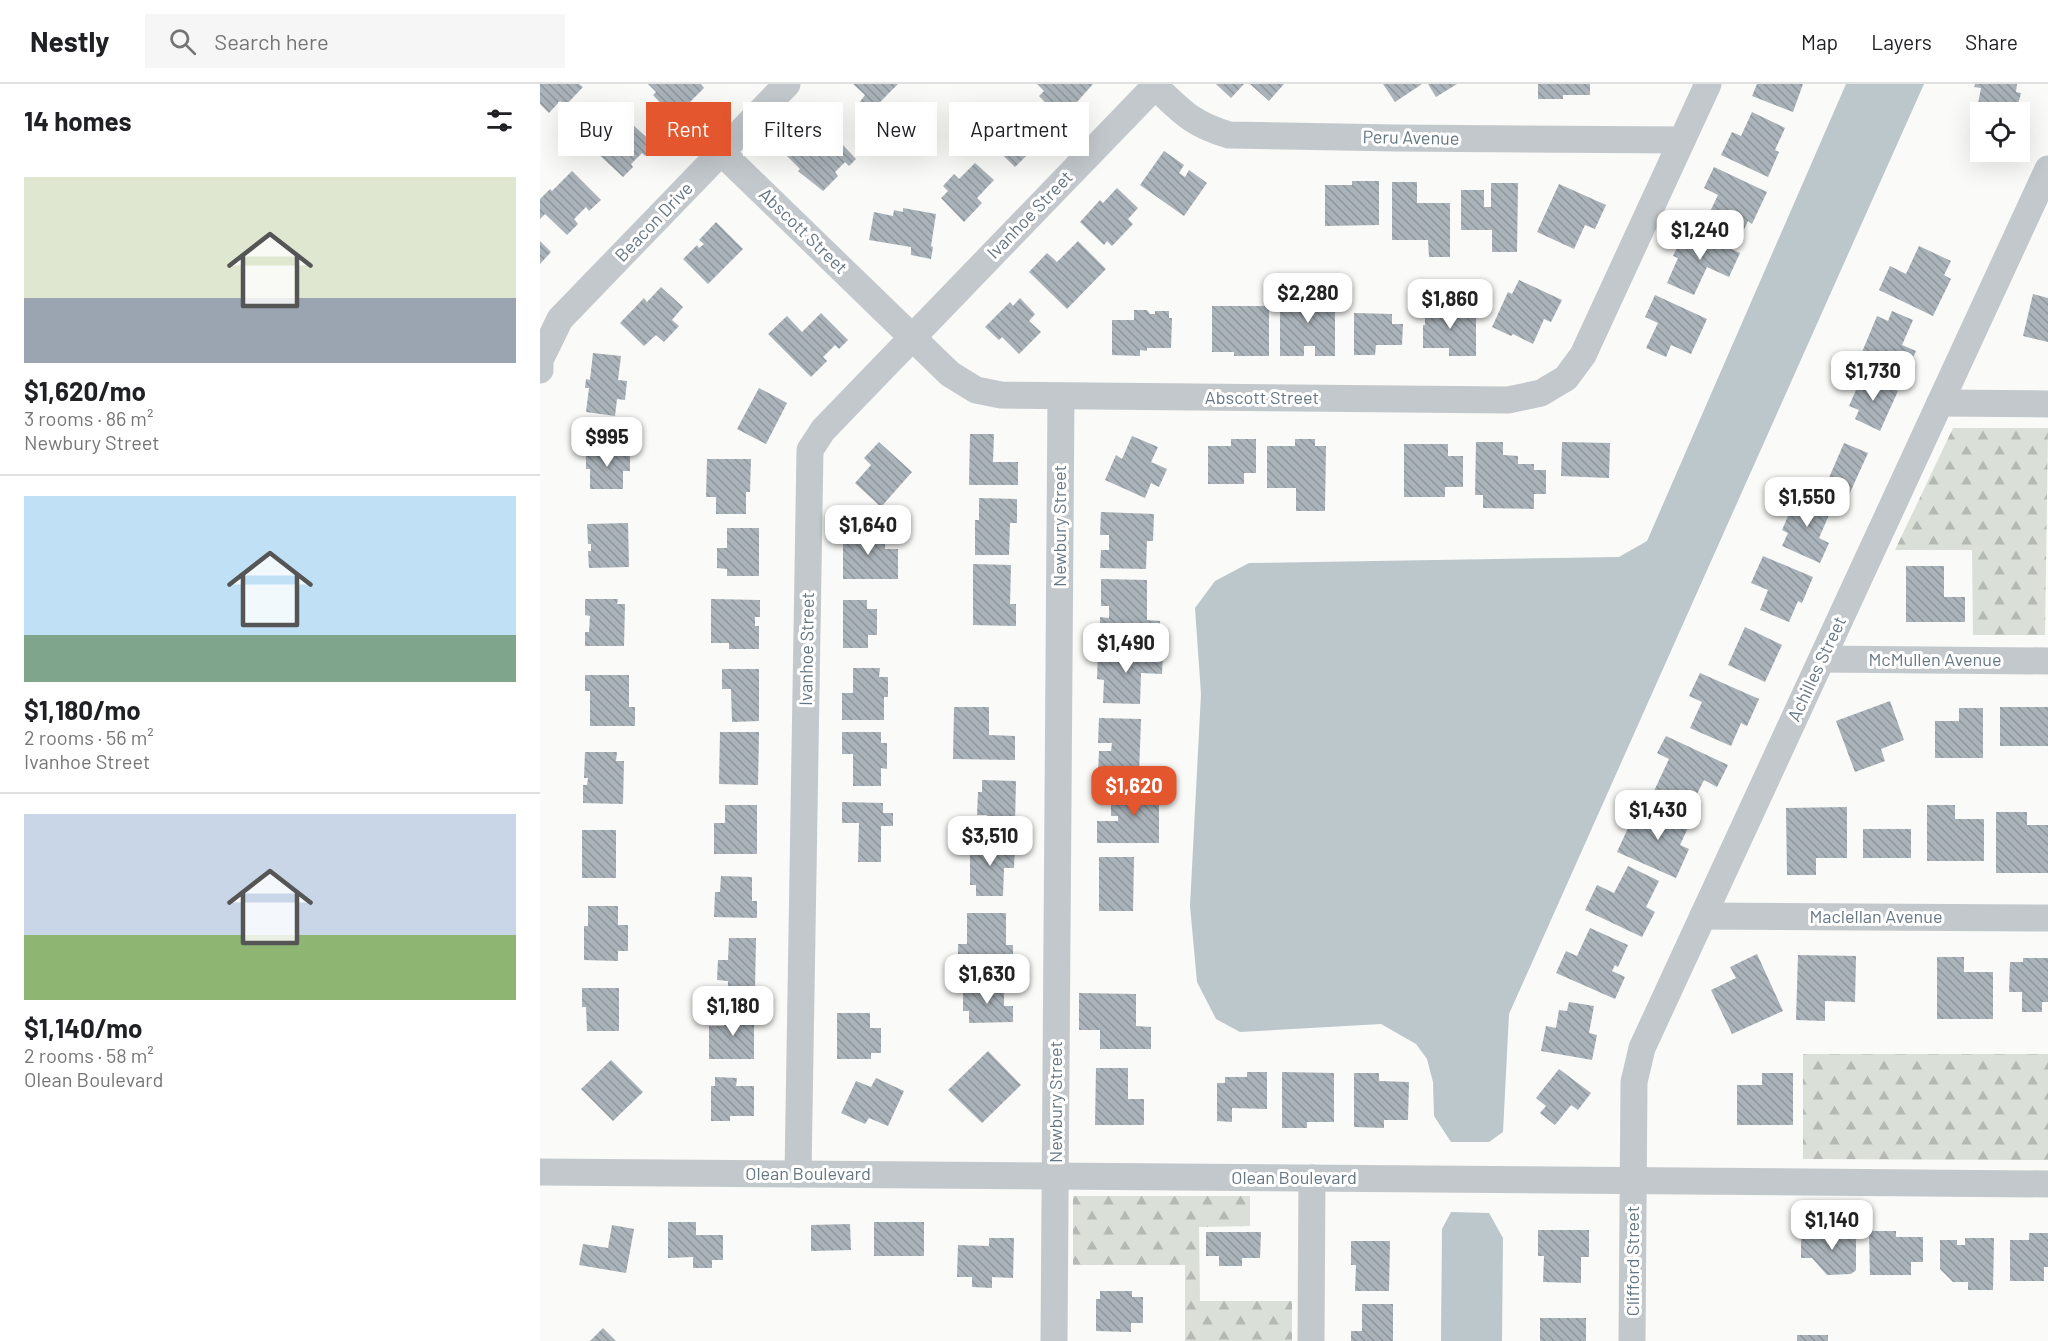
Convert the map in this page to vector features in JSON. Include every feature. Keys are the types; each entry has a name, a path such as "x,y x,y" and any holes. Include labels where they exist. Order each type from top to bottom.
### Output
{"street":[{"name":"Beacon Drive","path":"731,142 787,84"},
{"name":"Abscott Street","path":"725,156 953,376 976,390 1001,395 1508,400 1540,393 1566,378 1583,356 1708,84"},
{"name":"Peru Avenue","path":"1156,85 1186,116 1210,129 1229,135 1682,140"},
{"name":"Ivanhoe Street","path":"798,1174 810,450 823,430 1156,85"},
{"name":"Beacon Drive","path":"540,370 540,360 560,319 717,156"},
{"name":"Achilles Street","path":"1634,1181 1634,1082 1642,1048 2048,170"},
{"name":"Newbury Street","path":"1054,1341 1061,396"},
{"path":"1940,403 2048,404"},
{"name":"McMullen Avenue","path":"1822,659 2048,661"},
{"name":"Maclellan Avenue","path":"1703,916 2048,918"},
{"name":"Olean Boulevard","path":"540,1172 2048,1184"},
{"path":"1311,1341 1312,1178"},
{"name":"Clifford Street","path":"1632,1341 1634,1181"}],"green space":[{"path":"1953,428 2048,428 2045,635 1973,635 1972,550 1895,550"},
{"path":"1803,1054 2048,1054 2048,1160 1803,1159"},
{"path":"1073,1196 1250,1196 1250,1226 1199,1227 1200,1301 1292,1301 1292,1341 1185,1341 1185,1265 1073,1265"}],"shaded area":[{"path":"1846,84 1924,84 1509,1014 1503,1132 1489,1142 1451,1142 1434,1116 1433,1082 1427,1059 1416,1044 1381,1024 1240,1032 1216,1019 1197,982 1190,906 1201,694 1195,608 1215,581 1249,563 1619,557 1647,541"},
{"path":"1451,1212 1489,1213 1503,1238 1502,1341 1441,1341 1442,1229"}],"building":[{"path":"540,84 579,84 583,87 569,102 558,102 549,113 540,104"},
{"path":"648,84 701,84 704,88 690,102 659,102 653,95 656,92"},
{"path":"853,84 898,84 880,102 860,102 865,95"},
{"path":"1037,84 1093,84 1077,102 1045,102 1039,96 1044,91"},
{"path":"1216,84 1244,84 1231,98"},
{"path":"1250,84 1284,84 1269,101"},
{"path":"1383,84 1422,84 1395,102"},
{"path":"1428,84 1457,84 1436,97"},
{"path":"1538,84 1590,84 1590,95 1563,95 1563,99 1538,99"},
{"path":"1757,84 1803,84 1793,112 1752,96"},
{"path":"1975,84 2017,84 2016,92 2021,93 2019,102 1978,102 1981,88 1974,87"},
{"path":"1752,112 1785,128 1775,150 1779,152 1768,177 1721,155 1732,132 1741,136"},
{"path":"634,126 646,137 646,155 642,153 623,177 600,156 634,156"},
{"path":"843,145 856,159 849,166 845,162 835,172 838,176 823,191 798,171 800,169 787,156 843,156"},
{"path":"1164,151 1184,165 1179,173 1185,177 1189,170 1207,183 1184,216 1140,185"},
{"path":"1004,156 1026,156 1015,167"},
{"path":"975,163 994,180 977,198 982,203 964,222 941,198 948,191 943,186 954,174 959,179"},
{"path":"1714,167 1767,192 1752,224 1748,221 1740,238 1705,222 1718,195 1704,188"},
{"path":"572,171 601,200 589,211 586,207 574,219 578,224 567,235 545,214 540,219 540,199 550,189 552,191"},
{"path":"1352,181 1379,181 1379,225 1325,226 1325,185 1352,185"},
{"path":"1392,182 1417,182 1417,203 1450,203 1450,257 1429,257 1428,240 1392,240"},
{"path":"1491,183 1518,183 1517,252 1492,252 1492,230 1461,230 1461,190 1484,190 1484,207 1491,207"},
{"path":"1559,184 1606,205 1595,229 1585,225 1574,249 1537,232"},
{"path":"1117,188 1138,208 1128,219 1133,224 1112,246 1107,241 1104,245 1080,222 1100,200 1103,203"},
{"path":"903,208 936,214 931,259 911,255 911,247 869,240 874,212 893,216 894,210 903,212"},
{"path":"716,222 743,249 708,284 683,259 697,245 699,248 704,244 699,240"},
{"path":"1686,229 1740,253 1729,277 1707,267 1694,295 1667,283 1678,258 1673,256"},
{"path":"540,241 551,252 540,264"},
{"path":"1078,241 1106,269 1067,309 1029,272 1047,253 1057,262"},
{"path":"1919,246 1951,261 1944,275 1951,279 1933,316 1879,290 1890,266 1906,274"},
{"path":"1519,280 1562,300 1551,322 1544,319 1533,344 1492,327 1508,292 1512,294"},
{"path":"661,287 683,307 672,320 679,326 664,342 656,335 644,346 620,323 644,298 647,302"},
{"path":"1288,292 1335,292 1335,356 1315,356 1315,346 1304,346 1304,356 1280,356 1280,310 1288,310"},
{"path":"2033,294 2048,298 2048,342 2023,336"},
{"path":"1655,295 1707,319 1691,354 1671,345 1666,357 1646,348 1658,323 1645,317"},
{"path":"1020,298 1035,314 1029,321 1041,332 1019,354 1002,337 999,340 985,327 1010,302 1013,306"},
{"path":"1429,301 1451,301 1451,312 1476,313 1476,356 1449,356 1449,348 1423,348 1423,325 1425,325 1425,313 1429,313"},
{"path":"1212,306 1269,306 1269,356 1234,356 1234,352 1212,352"},
{"path":"1134,310 1147,310 1150,314 1155,314 1155,311 1169,311 1169,318 1172,318 1171,348 1147,348 1147,351 1140,350 1140,356 1112,355 1112,320 1134,320"},
{"path":"1892,311 1913,320 1902,345 1916,351 1905,376 1860,357 1877,316 1888,321"},
{"path":"821,313 848,340 839,349 835,345 823,357 827,361 811,377 768,334 787,316 802,332"},
{"path":"1354,313 1392,314 1392,324 1403,324 1402,345 1376,345 1375,355 1354,355"},
{"path":"593,353 621,356 618,380 627,381 625,400 617,399 615,416 586,412 589,388 585,388 586,379 590,380"},
{"path":"1863,374 1898,391 1880,431 1855,419 1859,410 1849,406"},
{"path":"759,388 787,403 766,444 737,429"},
{"path":"970,434 994,434 993,462 1018,462 1018,485 969,485"},
{"path":"1132,436 1158,447 1151,462 1167,469 1159,487 1151,483 1145,498 1105,480 1116,455 1122,459"},
{"path":"1231,439 1256,439 1256,473 1244,473 1244,484 1208,484 1208,446 1231,446"},
{"path":"1295,439 1315,439 1315,446 1326,446 1325,511 1296,511 1296,488 1267,488 1267,446 1295,446"},
{"path":"879,442 912,472 881,507 855,483 871,465 864,458"},
{"path":"1476,442 1503,442 1503,455 1518,456 1518,464 1534,464 1534,470 1546,470 1546,494 1534,494 1534,509 1483,508 1483,495 1475,495"},
{"path":"1562,442 1610,443 1609,478 1561,476"},
{"path":"1844,443 1868,453 1848,497 1825,487"},
{"path":"1404,444 1448,444 1448,456 1463,456 1463,487 1445,487 1445,497 1404,497"},
{"path":"586,448 623,448 623,454 630,454 630,471 623,471 623,489 590,489 590,469 586,469"},
{"path":"707,459 751,459 750,492 746,492 746,514 716,514 716,497 706,497"},
{"path":"1798,493 1832,508 1819,538 1829,543 1820,563 1782,546 1788,533 1782,530"},
{"path":"979,498 1017,499 1017,523 1010,523 1009,555 975,555 975,520 979,520"},
{"path":"1101,512 1154,514 1153,541 1147,541 1146,569 1100,568 1101,550 1109,550 1109,535 1100,535"},
{"path":"628,523 629,567 589,568 588,551 591,551 591,544 588,544 587,524"},
{"path":"727,528 759,528 759,576 727,576 727,569 717,568 717,548 727,548"},
{"path":"843,531 885,531 885,549 898,549 898,579 843,579"},
{"path":"1763,556 1813,577 1802,603 1798,601 1789,622 1760,610 1768,590 1751,583"},
{"path":"973,564 1011,565 1010,604 1016,604 1016,626 973,625"},
{"path":"1906,566 1944,566 1944,597 1965,597 1965,622 1906,622"},
{"path":"1101,579 1147,580 1147,620 1160,621 1159,639 1100,637 1100,617 1109,618 1109,606 1101,606"},
{"path":"585,599 618,599 617,604 625,604 624,646 585,646 585,632 589,632 590,616 585,615"},
{"path":"711,599 760,600 760,617 755,617 755,626 759,626 759,649 729,649 729,643 711,643"},
{"path":"843,600 867,600 867,609 877,609 877,635 868,635 868,648 843,648"},
{"path":"1745,627 1782,645 1765,682 1728,665"},
{"path":"1098,650 1163,652 1162,674 1141,673 1140,704 1103,703 1104,680 1097,679"},
{"path":"853,668 880,668 879,677 888,677 888,697 884,697 884,720 842,720 842,693 853,693"},
{"path":"722,669 759,669 759,721 732,722 731,689 722,689"},
{"path":"1700,673 1759,699 1747,726 1741,723 1731,746 1690,728 1702,702 1689,696"},
{"path":"585,675 629,675 629,707 635,707 635,726 590,726 590,691 585,691"},
{"path":"1890,701 1904,740 1881,749 1885,761 1855,772 1836,721"},
{"path":"954,707 989,707 989,735 1015,736 1015,760 953,759"},
{"path":"2000,707 2048,707 2048,746 2000,746"},
{"path":"1959,708 1983,708 1983,758 1935,758 1935,721 1959,721"},
{"path":"1099,718 1141,719 1139,774 1098,773 1099,751 1111,751 1112,743 1098,743"},
{"path":"720,732 759,732 758,785 719,784"},
{"path":"842,732 881,732 881,743 887,743 887,769 881,768 881,786 853,786 853,754 842,754"},
{"path":"1666,736 1728,765 1717,787 1704,780 1690,808 1654,791 1669,759 1657,753"},
{"path":"585,752 617,752 616,761 624,761 623,804 583,803 583,785 587,785 588,778 584,778"},
{"path":"982,780 1016,781 1015,822 987,822 987,815 977,815 978,792 982,792"},
{"path":"1118,788 1171,788 1171,801 1159,800 1159,843 1097,843 1097,821 1118,821 1118,816 1111,816 1111,803 1118,803"},
{"path":"842,802 883,803 883,813 893,813 893,826 881,826 881,862 858,862 859,823 842,823"},
{"path":"725,805 757,805 757,854 714,854 714,823 725,823"},
{"path":"1927,805 1955,805 1955,819 1984,819 1984,861 1927,861"},
{"path":"1847,807 1847,858 1816,858 1816,875 1787,875 1786,808"},
{"path":"1666,808 1692,819 1680,845 1689,849 1676,878 1617,852 1629,826"},
{"path":"1996,812 2027,812 2027,825 2048,825 2048,873 1996,873"},
{"path":"1863,829 1911,829 1911,858 1863,858"},
{"path":"582,830 616,830 616,878 582,878"},
{"path":"970,843 1015,844 1014,868 1004,868 1003,896 976,896 976,885 970,885"},
{"path":"1099,857 1134,857 1133,911 1099,911"},
{"path":"1628,866 1659,881 1646,907 1655,912 1642,937 1585,910 1597,885 1614,893"},
{"path":"721,876 752,877 752,901 757,901 757,918 714,917 715,892 720,892"},
{"path":"588,906 618,906 618,925 628,925 628,951 618,951 618,961 584,960 584,926 588,926"},
{"path":"967,913 1006,913 1006,945 1013,945 1013,964 958,963 958,944 967,944"},
{"path":"1590,928 1628,945 1618,967 1615,965 1612,971 1625,977 1615,999 1556,973 1566,951 1577,956"},
{"path":"729,938 756,938 755,990 728,989 728,981 717,980 718,960 728,960"},
{"path":"1757,954 1783,1011 1732,1034 1711,990 1736,978 1730,967"},
{"path":"1798,955 1856,956 1855,1002 1825,1001 1825,1021 1796,1020"},
{"path":"1937,957 1964,957 1964,972 1993,972 1993,1019 1937,1019"},
{"path":"2023,958 2048,958 2048,1002 2042,1002 2042,1012 2022,1012 2022,992 2009,992 2010,962 2023,962"},
{"path":"963,987 1004,987 1004,1006 1013,1006 1013,1022 969,1023 969,1011 963,1011"},
{"path":"582,988 619,988 619,1031 587,1031 586,1007 582,1007"},
{"path":"1079,993 1136,994 1136,1026 1151,1027 1151,1049 1100,1049 1100,1030 1079,1030"},
{"path":"1569,1002 1594,1006 1589,1033 1597,1035 1592,1060 1541,1051 1546,1026 1556,1028 1559,1010 1567,1011"},
{"path":"724,1010 754,1010 754,1059 709,1059 709,1026 724,1026"},
{"path":"837,1013 870,1013 870,1028 881,1028 881,1053 871,1053 871,1059 837,1059"},
{"path":"988,1051 1021,1085 982,1123 948,1090"},
{"path":"611,1060 643,1092 613,1121 581,1089"},
{"path":"1096,1068 1128,1068 1128,1099 1144,1099 1144,1125 1095,1125"},
{"path":"1559,1069 1591,1093 1578,1110 1571,1105 1555,1125 1540,1113 1546,1106 1536,1098"},
{"path":"1247,1072 1267,1072 1267,1109 1232,1108 1232,1122 1217,1121 1217,1083 1225,1083 1225,1077 1247,1077"},
{"path":"1282,1072 1334,1073 1334,1122 1307,1122 1307,1128 1282,1128"},
{"path":"1354,1073 1379,1073 1379,1081 1409,1082 1408,1120 1384,1120 1384,1128 1354,1127"},
{"path":"1762,1073 1793,1073 1793,1125 1737,1125 1737,1085 1762,1085"},
{"path":"715,1077 737,1078 736,1086 754,1086 754,1116 730,1116 730,1121 711,1121 711,1086 715,1086"},
{"path":"876,1078 904,1091 888,1126 869,1118 865,1124 841,1113 856,1081 871,1087"},
{"path":"668,1222 696,1222 696,1235 723,1235 723,1260 712,1260 712,1268 693,1268 693,1257 668,1258"},
{"path":"874,1222 924,1222 924,1256 874,1256"},
{"path":"850,1224 851,1250 811,1251 811,1225"},
{"path":"612,1225 634,1229 626,1273 579,1265 583,1244 608,1248"},
{"path":"1538,1230 1589,1230 1589,1257 1581,1257 1581,1283 1543,1282 1544,1256 1538,1256"},
{"path":"1827,1230 1856,1230 1856,1270 1851,1274 1827,1275 1812,1258 1801,1258 1801,1233 1827,1234"},
{"path":"1869,1231 1896,1231 1896,1237 1923,1237 1923,1262 1911,1262 1911,1275 1870,1275"},
{"path":"1206,1232 1261,1232 1260,1258 1242,1258 1242,1266 1219,1266 1219,1256 1206,1256"},
{"path":"2029,1233 2048,1233 2048,1267 2044,1267 2044,1281 2010,1281 2010,1240 2029,1240"},
{"path":"989,1238 1014,1238 1013,1278 992,1277 992,1288 972,1287 972,1277 957,1277 958,1245 989,1246"},
{"path":"1965,1238 1994,1238 1993,1290 1968,1290 1968,1282 1953,1282 1940,1269 1940,1240 1957,1240 1957,1245 1965,1245"},
{"path":"1351,1241 1390,1241 1389,1291 1355,1291 1356,1265 1351,1265"},
{"path":"1100,1291 1132,1291 1132,1297 1143,1297 1143,1323 1131,1323 1131,1332 1096,1331 1096,1299 1100,1299"},
{"path":"1362,1304 1393,1304 1393,1341 1351,1341 1351,1331 1362,1331"},
{"path":"1540,1318 1586,1318 1586,1341 1540,1341"},
{"path":"603,1328 616,1341 590,1341"},
{"path":"1797,1335 1828,1335 1828,1341 1797,1341"}]}
